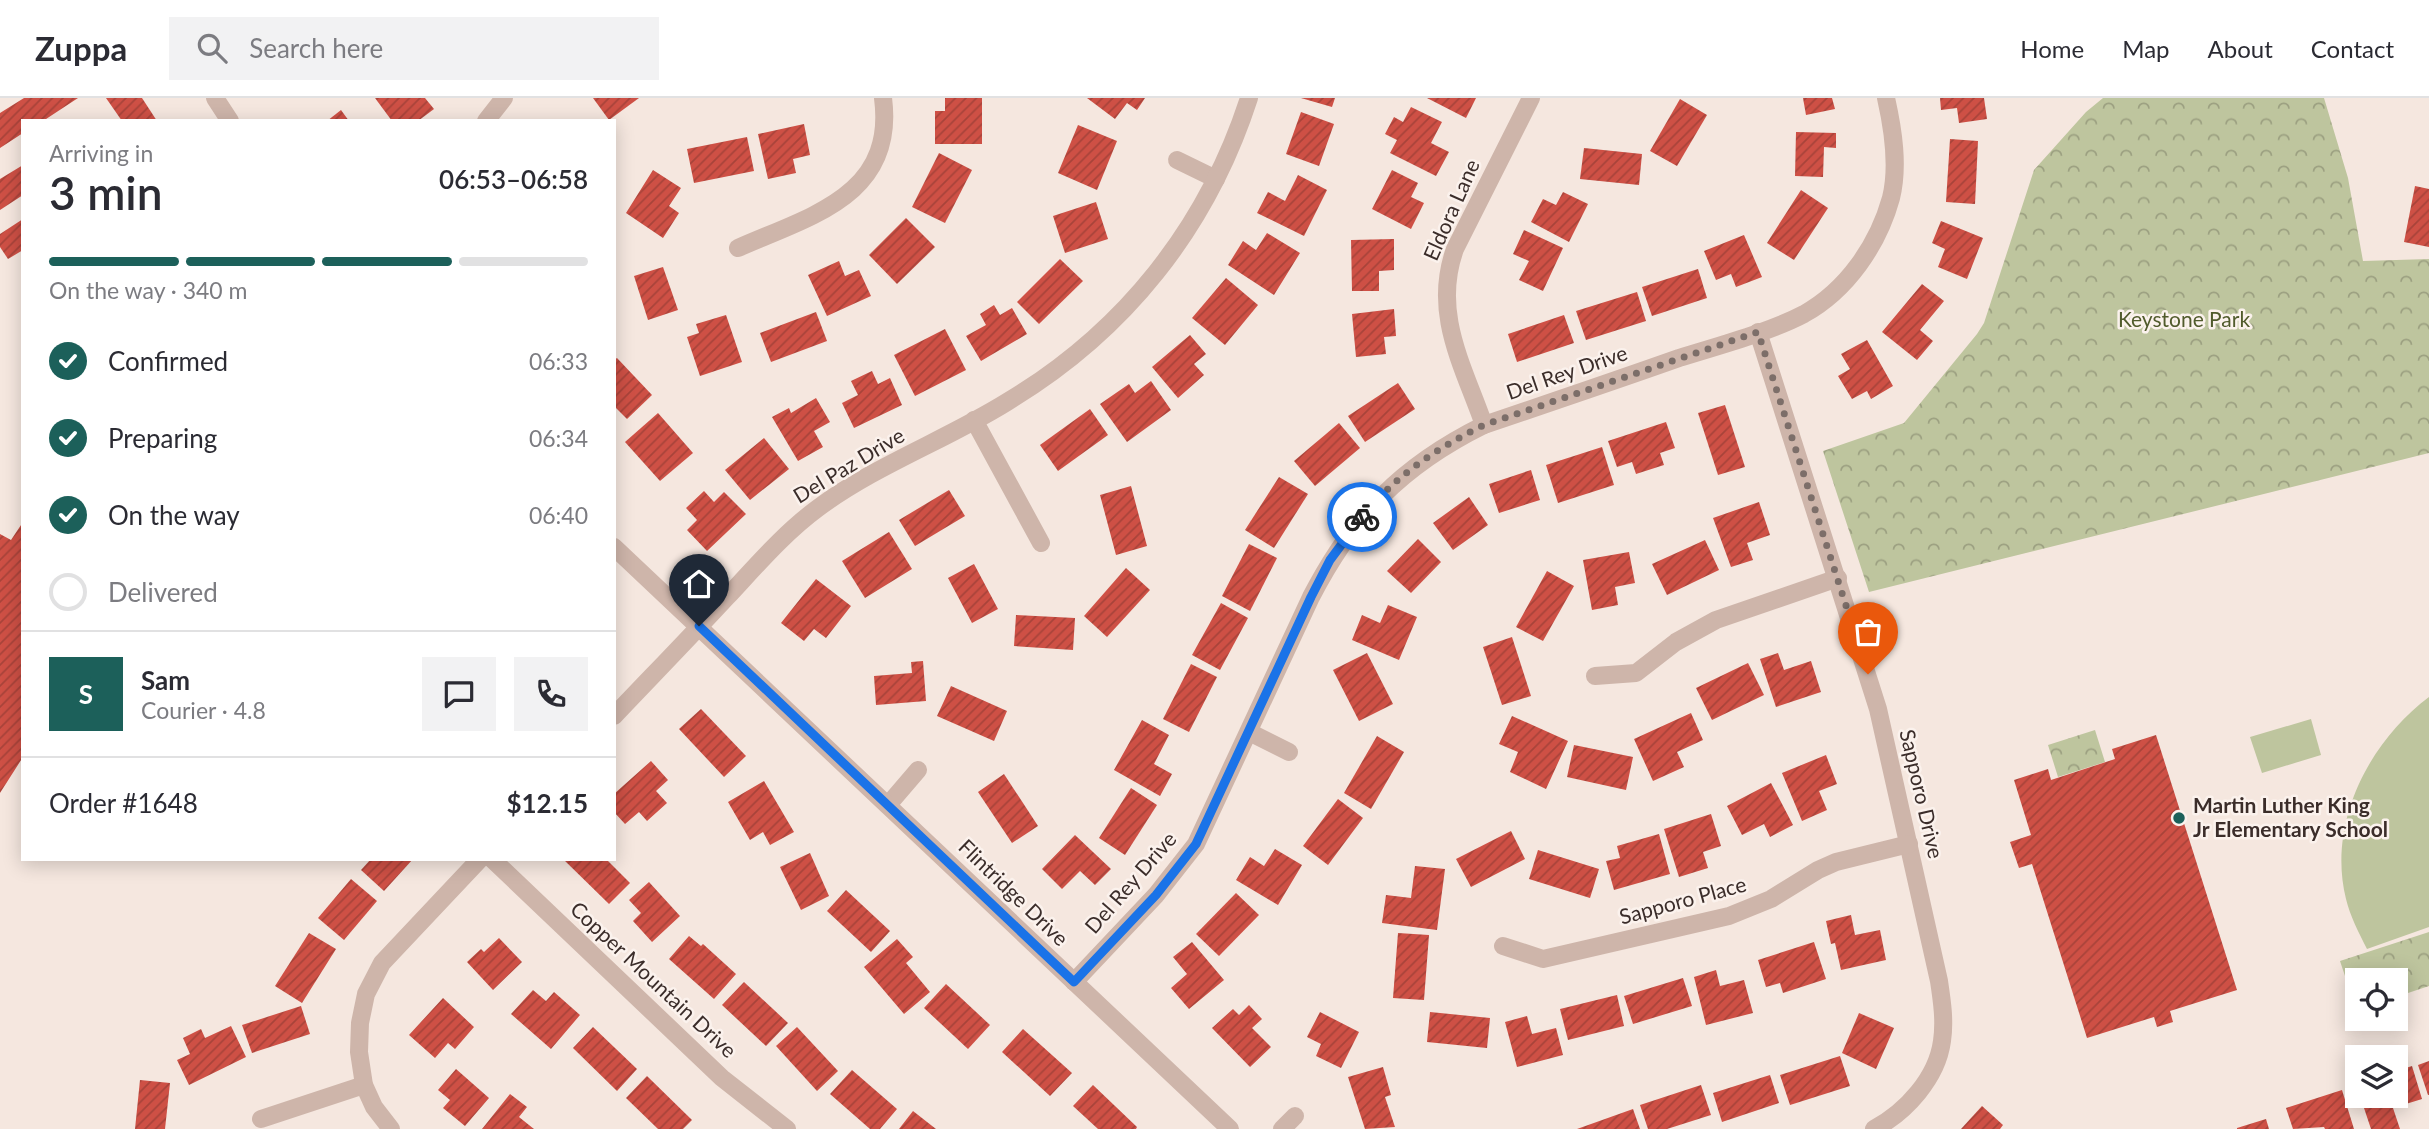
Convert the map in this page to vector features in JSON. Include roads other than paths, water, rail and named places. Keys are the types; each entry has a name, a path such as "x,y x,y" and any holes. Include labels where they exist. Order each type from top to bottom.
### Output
{"street":[{"path":"215,98 229,119"},
{"path":"488,119 504,98"},
{"path":"738,248 828,209 847,197 864,180 876,160 883,139 883,98"},
{"name":"Del Paz Drive","path":"616,714 774,545 819,507 1006,403 1069,360 1128,306 1179,244 1216,179 1249,98"},
{"name":"Eldora Lane","path":"1484,425 1451,334 1445,291 1447,270 1531,98"},
{"name":"Del Rey Drive","path":"1074,982 1156,895 1196,844 1330,560 1385,492 1421,461 1448,443 1484,425 1758,332 1803,314 1827,299 1867,254 1891,197 1893,145 1886,98"},
{"path":"1177,160 1216,179"},
{"name":"Sapporo Drive","path":"1758,332 1878,709 1939,981 1943,1014 1942,1043 1934,1065 1920,1090 1902,1110 1874,1129"},
{"path":"974,420 1041,543"},
{"name":"Flintridge Drive","path":"616,549 888,804 1223,1127"},
{"path":"1595,676 1636,673 1676,642 1716,620 1838,578"},
{"path":"1249,732 1289,752"},
{"path":"888,804 918,770"},
{"name":"Sapporo Place","path":"1503,946 1543,959 1729,916 1771,899 1836,862 1909,844"},
{"path":"391,1129 374,1107 365,1085 359,1052 360,1023 366,994 382,963 478,861"},
{"name":"Copper Mountain Drive","path":"494,861 722,1078 787,1129"},
{"path":"261,1119 365,1085"}],"place":[{"name":"Martin Luther King Jr Elementary School","path":"2179,818"}],"park label":[{"name":"Keystone Park","path":"2184,320"}]}
